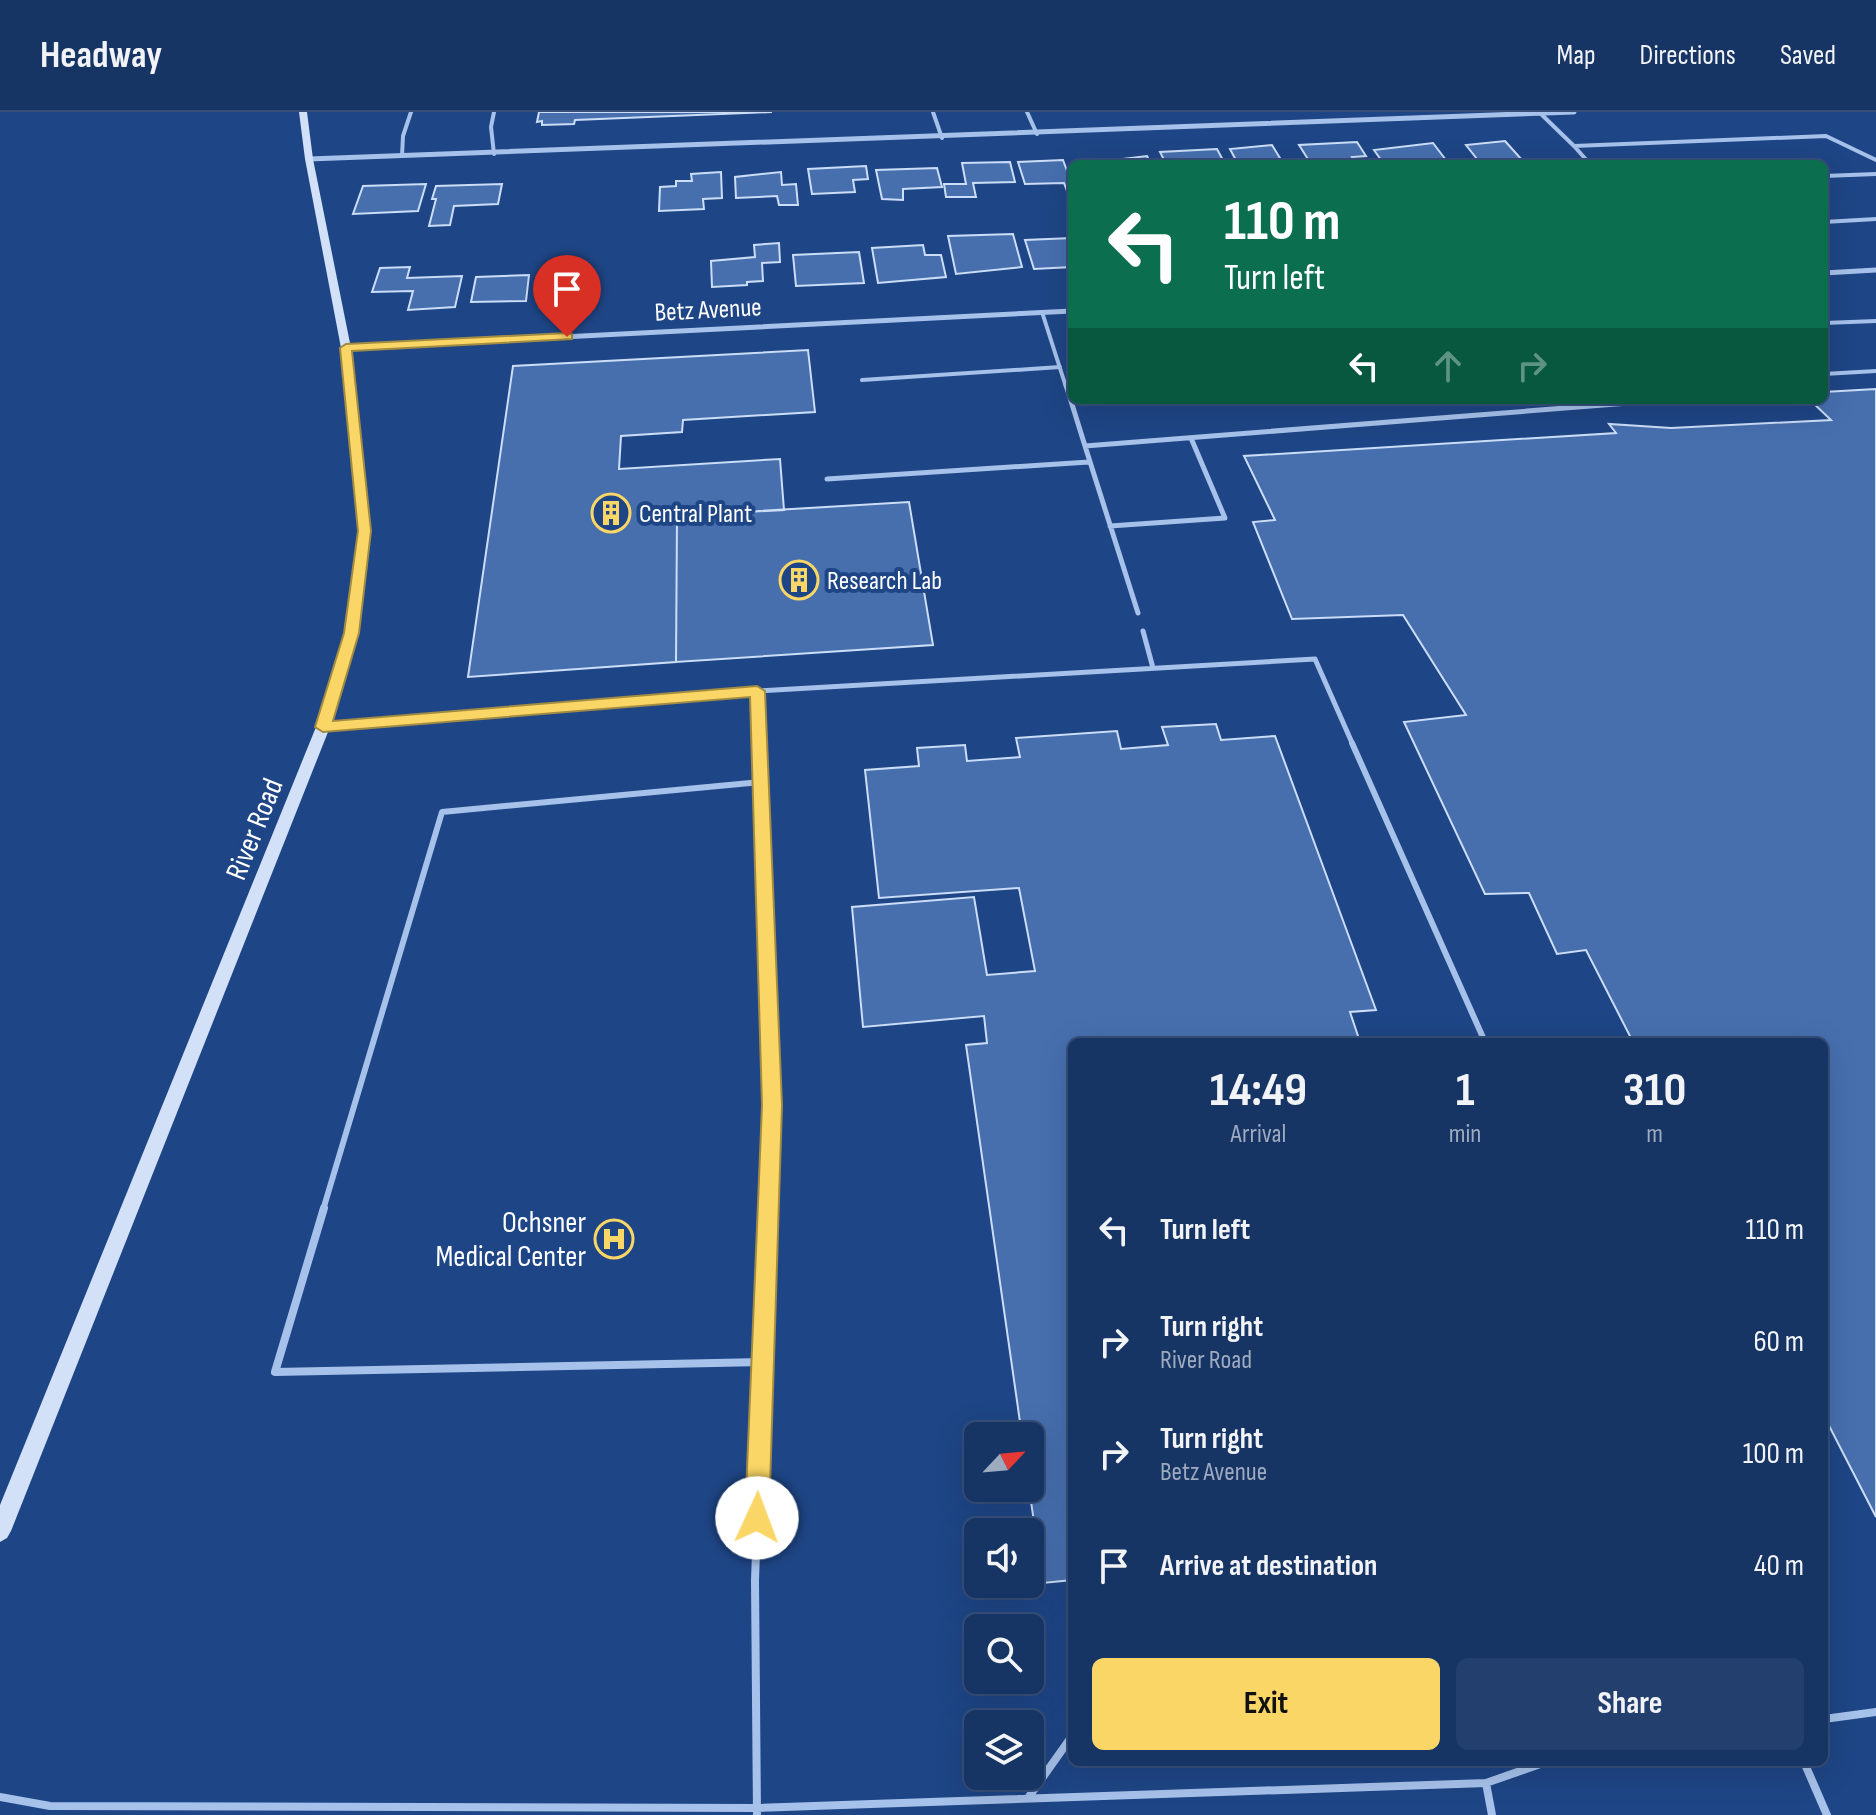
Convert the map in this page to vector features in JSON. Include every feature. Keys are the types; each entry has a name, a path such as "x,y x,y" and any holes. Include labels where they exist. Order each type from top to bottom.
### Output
{"main road":[{"name":"River Road","path":"0,1531 323,727 351,633 365,531 346,348 309,159 303,112"}],"street":[{"path":"309,159 942,138 1574,112"},
{"path":"1828,273 1876,270"},
{"name":"Betz Avenue","path":"346,348 1068,311"}],"lane":[{"path":"402,156 403,136 411,112"},
{"path":"494,112 491,127 494,154"},
{"path":"933,112 942,138"},
{"path":"1027,112 1037,134"},
{"path":"1453,112 1458,118"},
{"path":"1541,114 1586,160"},
{"path":"1574,146 1826,136 1876,160"},
{"path":"1828,176 1876,174"},
{"path":"1828,222 1876,219"},
{"path":"1042,312 1068,392"},
{"path":"1828,323 1876,321"},
{"path":"862,380 1060,367"},
{"path":"1828,374 1876,371"},
{"path":"1072,404 1138,613"},
{"path":"1085,446 1617,404"},
{"path":"1110,526 1225,518 1191,438"},
{"path":"827,479 1089,462"},
{"path":"1143,631 1153,668"},
{"path":"323,727 757,691 1315,659 1483,1038"},
{"path":"757,691 772,1105 755,1581 757,1811"},
{"path":"761,782 442,812 275,1372 763,1362"},
{"path":"1828,1718 1876,1712"},
{"path":"1028,1798 1068,1742"},
{"path":"0,1797 50,1806 757,1811 1028,1798 1486,1783 1535,1766"},
{"path":"1806,1766 1827,1815"},
{"path":"1486,1783 1492,1815"}],"building":[{"path":"539,112 772,112 575,120 574,124 542,125 542,121 537,122"},
{"path":"1505,141 1522,160 1460,160 1477,159 1466,145"},
{"path":"1357,142 1366,156 1352,157 1354,160 1308,160 1299,145"},
{"path":"1433,143 1446,160 1381,160 1374,150"},
{"path":"1272,145 1281,160 1236,160 1230,149"},
{"path":"1217,149 1223,160 1164,160 1160,152"},
{"path":"1147,156 1149,160 1113,160"},
{"path":"1063,160 1068,173 1068,191 1064,183 1025,184 1018,162"},
{"path":"1010,162 1015,182 973,183 976,197 946,197 944,184 966,184 962,163"},
{"path":"866,166 868,179 853,180 855,192 812,194 808,169"},
{"path":"937,168 942,187 903,189 903,200 882,199 876,170"},
{"path":"721,172 722,198 703,199 704,209 659,211 660,187 676,186 676,181 692,181 691,174"},
{"path":"781,172 782,185 796,184 798,205 779,205 777,196 736,198 735,177"},
{"path":"426,184 418,211 353,214 363,186"},
{"path":"502,184 498,204 454,206 450,225 429,226 436,186"},
{"path":"1013,234 1022,267 956,274 948,236"},
{"path":"1068,238 1068,267 1034,269 1025,240"},
{"path":"779,243 780,262 762,263 763,281 712,287 711,261 755,257 754,245"},
{"path":"923,245 925,255 941,255 946,277 878,283 872,248"},
{"path":"859,252 864,283 796,286 793,255"},
{"path":"410,267 407,278 462,276 455,307 408,310 413,291 372,292 380,268"},
{"path":"529,275 526,301 471,302 476,277"},
{"name":"Central Plant","path":"808,350 815,412 683,420 682,432 621,436 619,469 780,459 784,510 677,516 676,662 468,677 513,366"},
{"path":"1876,389 1876,1517 1828,1424 1828,1038 1631,1038 1586,950 1557,954 1529,893 1485,894 1404,722 1466,715 1403,615 1292,619 1253,522 1275,520 1244,456 1616,433 1609,424 1671,428 1831,420 1814,404 1828,404 1828,392"},
{"name":"Research Lab","path":"909,502 933,645 676,662 677,516"},
{"path":"1216,724 1221,740 1275,736 1376,1010 1350,1012 1359,1038 1068,1038 1068,1580 1044,1583 1044,1518 1033,1518 1031,1502 1044,1502 1044,1422 1020,1422 966,1045 987,1043 984,1016 863,1027 852,907 974,897 987,975 1035,971 1019,888 879,898 865,770 919,766 917,748 965,745 967,761 1020,757 1016,738 1117,731 1121,749 1168,745 1162,727"}],"place":[{"name":"Central Plant","path":"611,513"},
{"name":"Research Lab","path":"799,580"},
{"name":"Ochsner Medical Center","path":"614,1239"}],"route":[{"path":"567,337 346,348 365,531 351,633 323,727 757,691 772,1105 757,1518"}]}
